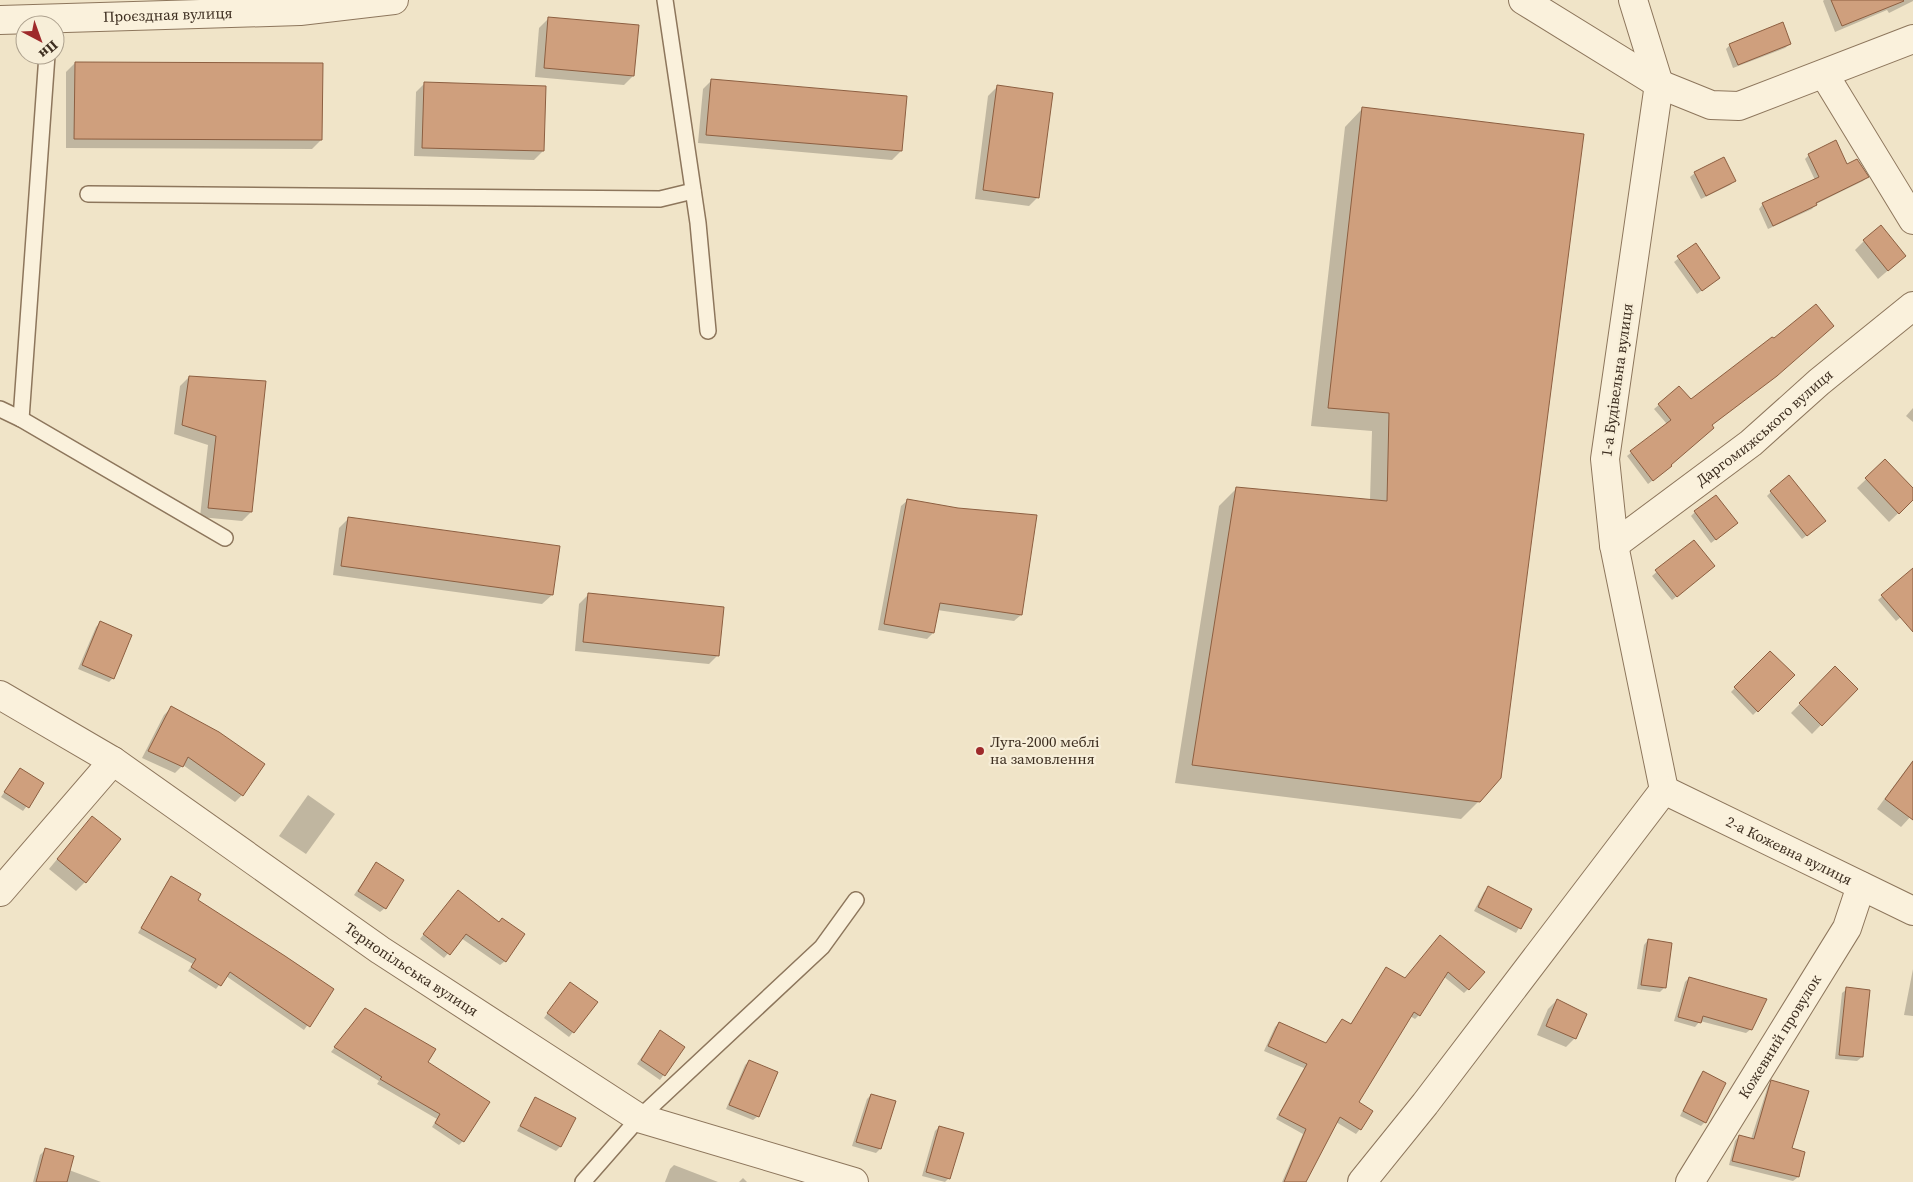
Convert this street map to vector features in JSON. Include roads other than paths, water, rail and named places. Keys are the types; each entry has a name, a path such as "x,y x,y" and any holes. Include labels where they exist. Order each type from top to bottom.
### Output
{"street":[{"name":"Проєздная вулиця","path":"65,21 300,11 394,0"},
{"path":"1523,0 1659,84 1711,105 1739,106 1913,39"},
{"name":"1-а Будівельна вулиця","path":"1633,0 1659,84 1605,459 1614,545 1664,790"},
{"name":"Проєздная вулиця","path":"0,20 15,21"},
{"path":"1824,74 1913,220"},
{"name":"Даргомижського вулиця","path":"1614,545 1752,443 1819,382 1913,306"},
{"name":"Тернопільська вулиця","path":"0,695 113,762 380,950 639,1118 854,1182"},
{"path":"0,892 113,762"},
{"path":"1362,1182 1425,1104 1664,790"},
{"name":"2-а Кожевна вулиця","path":"1664,790 1913,911"},
{"name":"Кожевний провулок","path":"1690,1182 1847,928 1861,886"}],"lane":[{"path":"665,0 693,191 708,331"},
{"path":"21,419 46,65"},
{"path":"88,194 660,199 693,191"},
{"path":"0,409 21,419 224,538"},
{"path":"583,1182 639,1118 822,947 856,900"}],"place":[{"name":"Луга-2000 меблі на замовлення","path":"980,751"}]}
